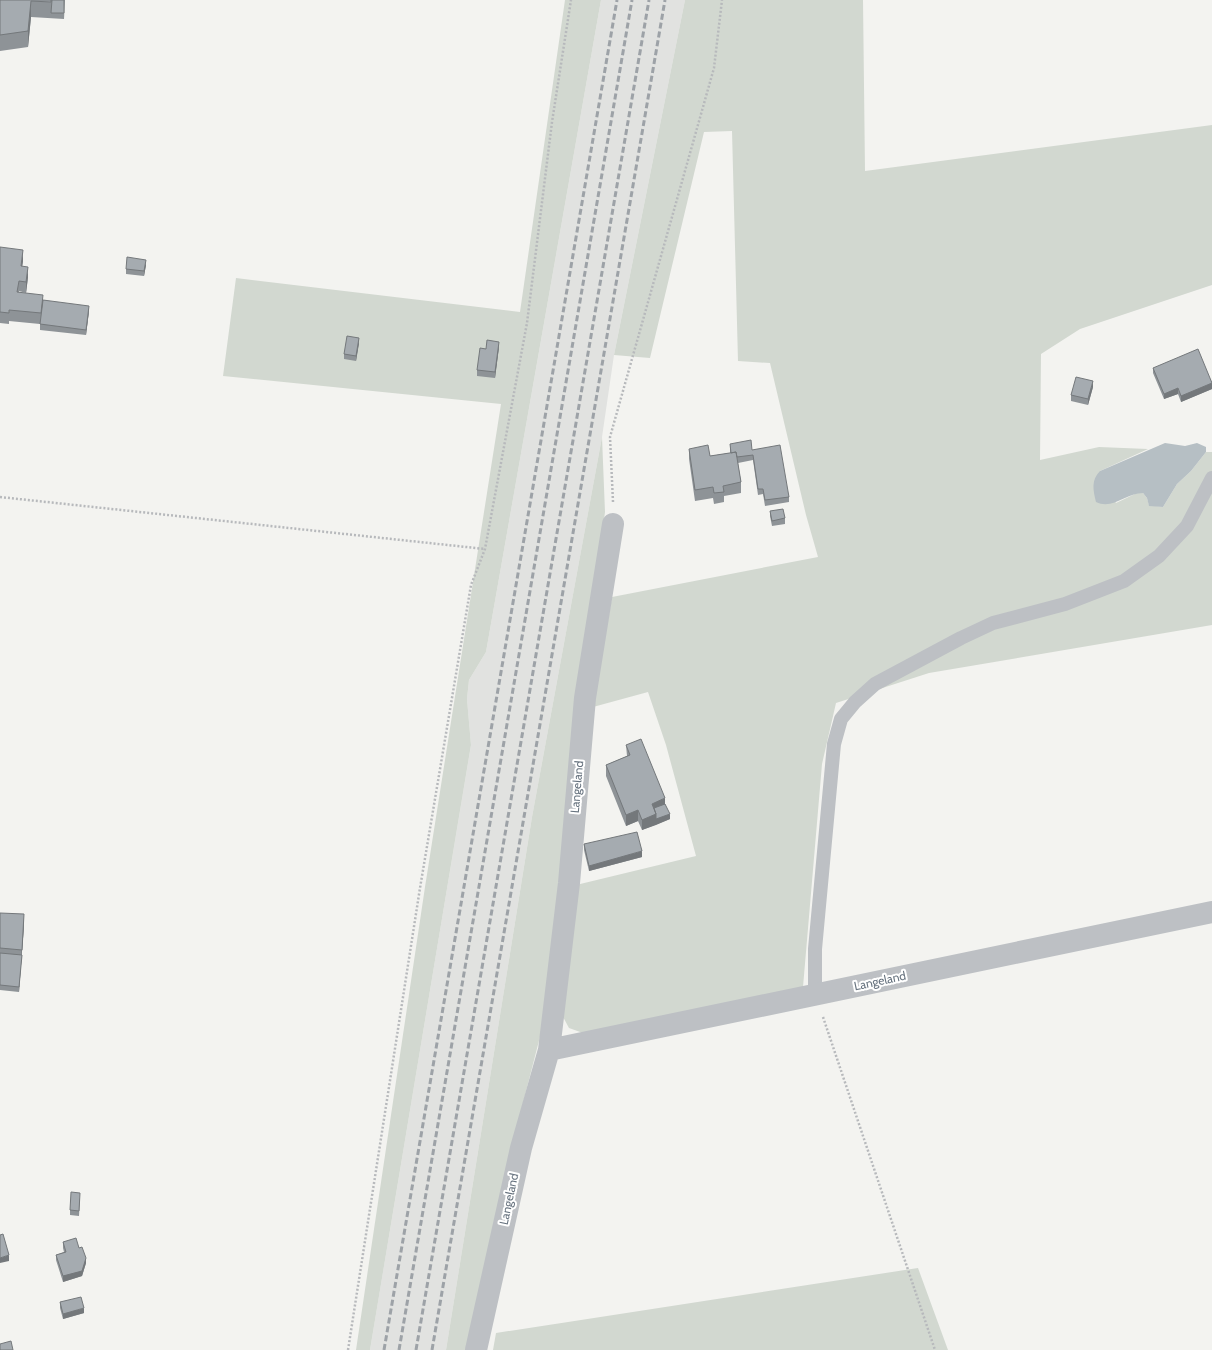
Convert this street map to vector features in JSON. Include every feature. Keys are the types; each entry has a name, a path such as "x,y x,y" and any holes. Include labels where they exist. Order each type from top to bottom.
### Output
{"street":[{"name":"Langeland","path":"476,1350 521,1148 549,1050 569,883 585,698 614,524"},
{"name":"Langeland","path":"549,1050 1212,912"}],"lane":[{"path":"815,994 815,949 834,744 841,719 855,702 875,684 960,638 994,623 1066,604 1124,581 1159,556 1187,526 1212,478"}],"path":[{"path":"348,1350 420,888 468,601 471,585 485,549 527,323 552,122 571,0"},
{"path":"614,524 610,438 714,68 722,0"},
{"path":"0,497 485,549"},
{"path":"815,994 935,1350"}],"shaded area":[{"path":"565,0 601,0 486,652 469,680 467,699 471,745 370,1350 356,1350 425,887 501,404 223,376 236,278 520,312"},
{"path":"601,0 685,0 614,355 602,437 532,817 446,1350 370,1350 471,745 467,699 469,680 486,652"},
{"path":"685,0 863,0 865,171 1212,125 1212,285 1080,329 1041,354 1040,460 1099,447 1148,449 1100,471 1116,503 1137,493 1143,493 1147,498 1149,505 1163,507 1177,484 1191,471 1206,452 1212,452 1212,625 929,673 836,703 822,764 803,987 583,1033 569,1028 562,1015 576,885 696,856 666,745 648,692 593,707 612,597 818,557 806,515 770,363 738,361 732,131 704,132 650,358 614,355"},
{"path":"602,437 605,512 596,580 551,994 515,1134 468,1350 446,1350 532,817"},
{"path":"1165,443 1185,446 1197,443 1206,447 1206,452 1191,471 1177,484 1163,507 1149,506 1147,498 1143,493 1114,503 1102,504 1096,502 1094,482 1100,471"},
{"path":"918,1268 948,1350 493,1350 496,1333"}],"building":[{"path":"0,0 51,0 51,2 31,1 28,31 0,35"},
{"path":"52,0 64,0 64,13 51,13"},
{"path":"0,247 23,250 21,266 28,267 26,282 19,281 17,292 43,295 41,313 9,310 9,313 0,312"},
{"path":"127,257 146,260 144,271 126,269"},
{"path":"43,300 89,306 86,330 40,324"},
{"path":"347,336 359,338 356,356 344,354"},
{"path":"487,340 499,342 495,372 477,370 480,348 486,349"},
{"path":"1198,349 1212,383 1181,396 1178,388 1164,394 1153,368"},
{"path":"1076,377 1093,381 1088,399 1071,395"},
{"path":"751,440 752,450 780,445 789,497 765,500 763,489 758,489 753,455 737,457 736,452 731,453 730,444"},
{"path":"708,445 710,456 736,452 741,482 723,486 724,492 714,493 713,487 695,490 689,449"},
{"path":"783,509 785,518 772,521 770,511"},
{"path":"641,739 665,798 652,804 656,814 642,820 638,810 626,815 606,765 630,755 626,745"},
{"path":"665,804 670,814 656,819 654,808"},
{"path":"637,832 642,851 589,866 584,844"},
{"path":"0,913 24,914 22,950 0,948"},
{"path":"0,953 22,955 19,987 0,985"},
{"path":"71,1192 80,1193 79,1211 70,1210"},
{"path":"3,1234 9,1255 0,1258 0,1235"},
{"path":"76,1238 79,1248 82,1247 86,1258 82,1271 63,1276 56,1255 66,1252 63,1242"},
{"path":"81,1297 84,1308 63,1314 60,1302"},
{"path":"11,1341 13,1350 0,1350 0,1344"}],"railway":[{"path":"384,1350 617,0"},
{"path":"399,1350 632,0"},
{"path":"416,1350 649,0"},
{"path":"432,1350 665,0"}]}
